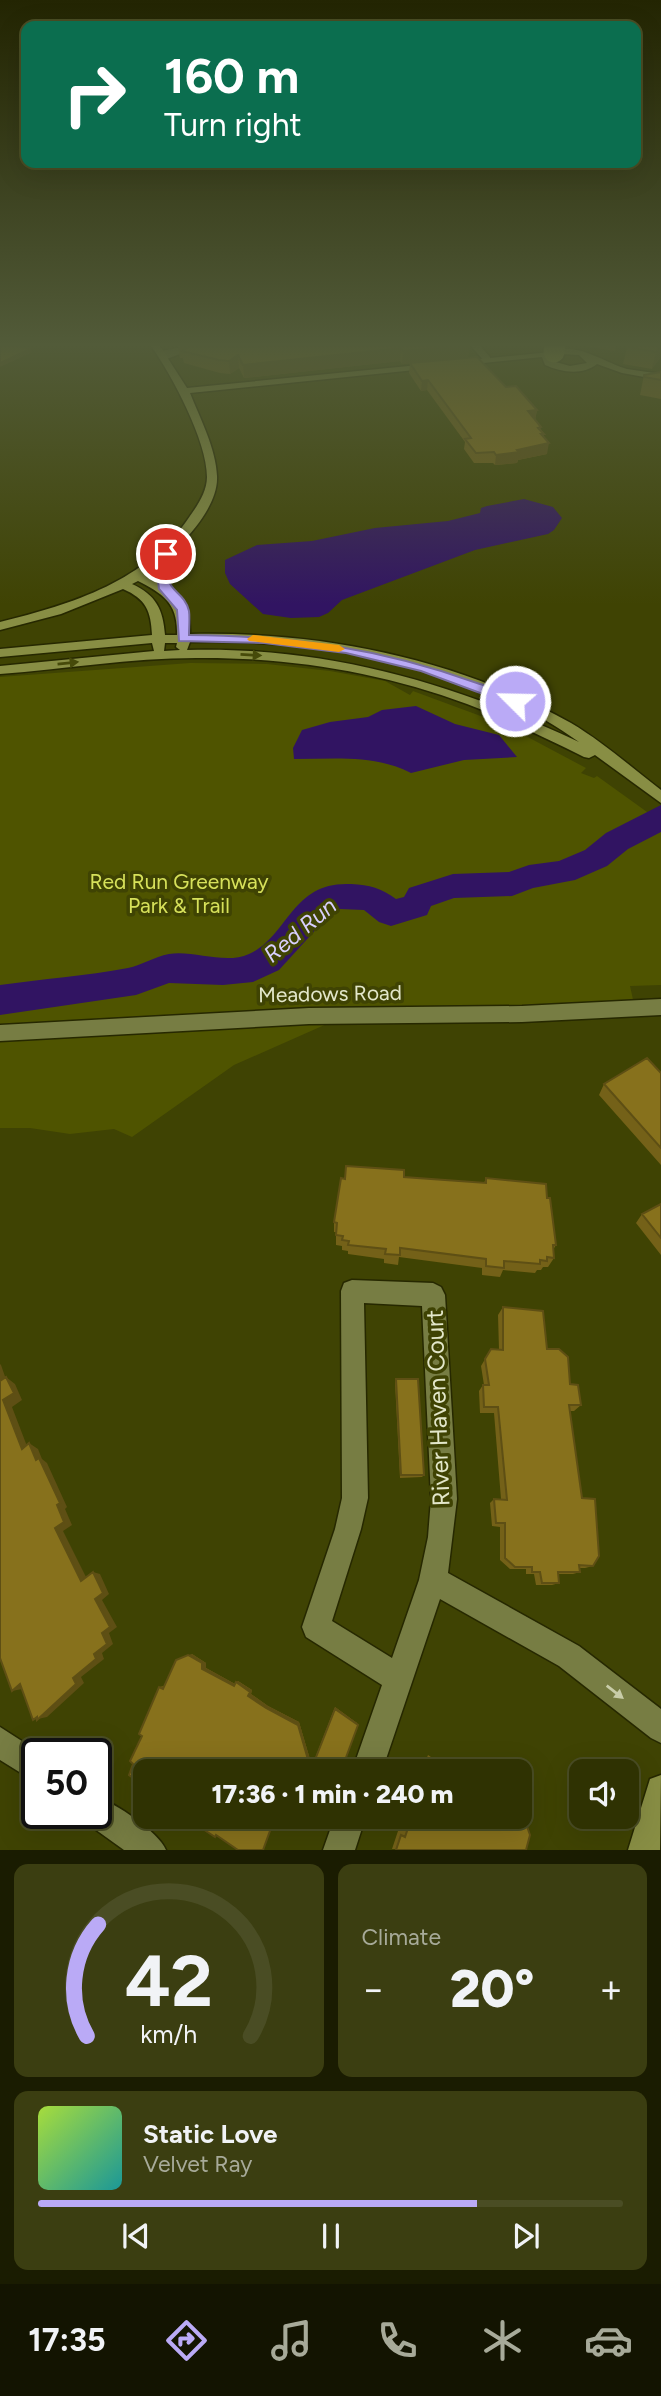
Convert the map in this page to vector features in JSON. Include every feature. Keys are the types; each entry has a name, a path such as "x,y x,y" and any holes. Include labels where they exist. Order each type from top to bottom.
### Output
{"street":[{"path":"0,626 39,617 91,599 122,584 166,554 190,527 211,485 208,456 200,432"},
{"path":"165,589 161,567 166,554"},
{"path":"136,574 165,589 178,601 183,610 182,654"},
{"path":"122,584 153,602 158,613 160,655"},
{"path":"91,599 125,594 142,596 153,602"},
{"path":"0,653 159,639 219,637 307,644 387,658 465,681 569,728 661,798"},
{"path":"0,670 182,654 298,659 379,673 485,706 617,766"},
{"name":"Meadows Road","path":"0,1033 309,1016 522,1014 661,1007"},
{"name":"River Haven Court","path":"371,1759 400,1680 433,1580 444,1499 433,1295 352,1291 355,1498 348,1529 316,1627 400,1680"},
{"path":"433,1580 569,1656 661,1728"},
{"path":"0,1742 21,1757"},
{"path":"644,1850 661,1790"},
{"path":"112,1823 150,1850"},
{"path":"339,1850 346,1829"}],"green space":[{"name":"Red Run Greenway Park & Trail","path":"190,663 267,664 385,681 410,695 413,691 505,725 586,768 581,773 594,778 597,776 661,822 661,985 630,986 634,1004 329,1023 234,1065 132,1137 114,1129 70,1134 30,1128 0,1128 0,677"}],"shaded area":[{"path":"524,499 553,507 562,518 554,530 548,534 475,550 342,600 328,613 319,617 291,618 263,614 230,584 225,573 225,560 257,545 312,541 375,528 448,521 480,513 481,508 487,506"},
{"path":"416,706 455,724 499,735 517,757 464,760 411,773 368,760 294,759 293,748 302,730 330,722 368,717 382,710"}],"building":[{"path":"467,432 542,432 549,443 517,450 519,452 496,455 494,452 476,453 465,439 471,438"},
{"path":"647,1058 661,1073 661,1148 604,1084"},
{"path":"346,1166 404,1170 404,1177 486,1183 486,1178 546,1184 556,1245 553,1245 554,1258 540,1260 540,1264 504,1261 504,1268 486,1266 486,1259 400,1248 400,1255 385,1254 386,1249 348,1245 349,1241 342,1240 343,1236 336,1235 337,1223 334,1222 341,1178 345,1179"},
{"path":"661,1204 661,1238 642,1214"},
{"path":"503,1307 543,1311 547,1349 559,1349 568,1357 570,1384 578,1385 581,1405 569,1405 582,1498 595,1499 599,1556 593,1566 579,1565 580,1572 558,1572 559,1583 542,1583 540,1572 532,1572 532,1567 515,1567 505,1558 505,1523 496,1523 494,1499 507,1500 498,1407 484,1407 483,1385 489,1385 485,1359 491,1349 503,1350"},
{"path":"6,1377 14,1393 3,1400 22,1449 29,1443 36,1460 39,1458 60,1503 57,1505 64,1522 55,1528 81,1581 93,1572 103,1593 95,1599 110,1627 102,1633 107,1644 94,1654 96,1659 73,1678 76,1684 37,1720 37,1717 33,1720 20,1684 12,1691 0,1658 0,1381"},
{"path":"396,1379 418,1379 424,1475 401,1475"},
{"path":"188,1655 202,1663 202,1669 234,1686 236,1682 250,1692 248,1696 298,1725 308,1759 133,1759 133,1764 130,1761 142,1736 139,1734 159,1687 163,1689 176,1660"},
{"path":"335,1709 358,1725 345,1759 315,1759"},
{"path":"203,1829 271,1829 263,1850 238,1850 216,1835 215,1837"},
{"path":"408,1829 528,1829 530,1835 526,1850 396,1850 401,1835 405,1837"}],"waterway":[{"name":"Red Run","path":"0,1000 136,981 169,968 223,971 253,968 267,960 308,916 334,896 371,898 391,913 415,906 420,897 453,886 512,884 529,877 564,872 596,858 617,841 645,828 661,816"}],"slow traffic":[{"path":"253,639 339,649"}],"route":[{"path":"166,554 161,567 165,589 183,610 184,638 264,639 346,650 425,668 515,701"}]}
